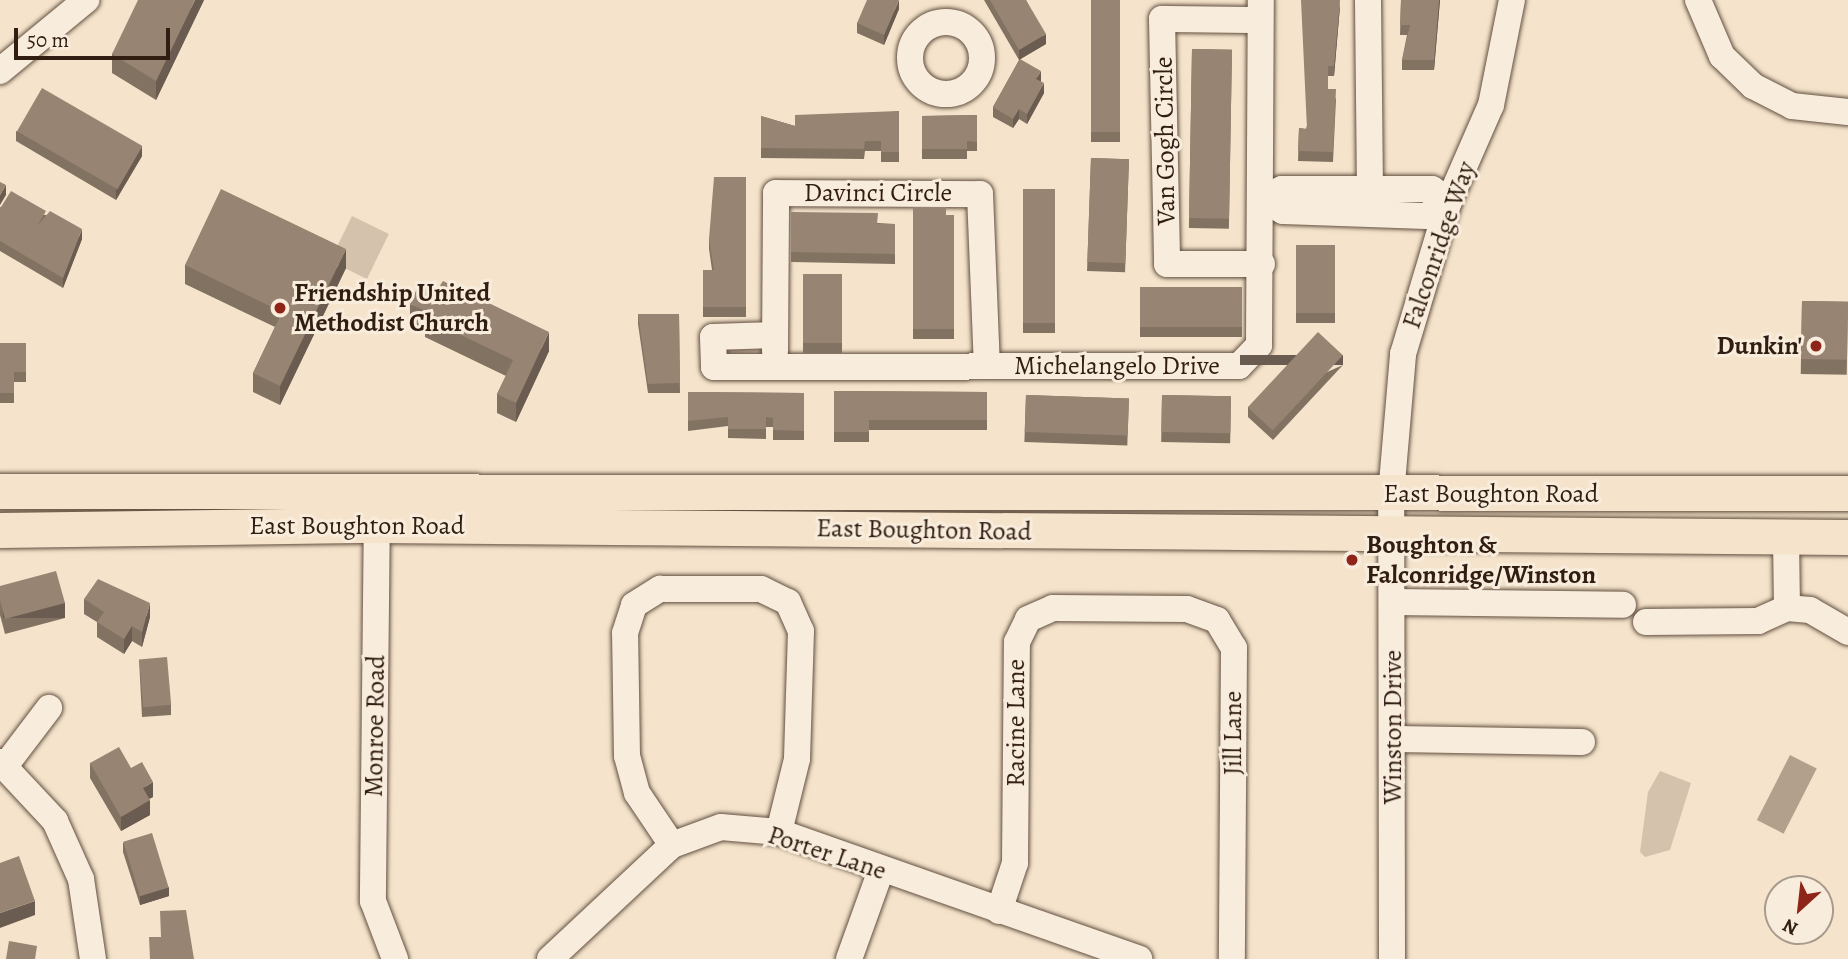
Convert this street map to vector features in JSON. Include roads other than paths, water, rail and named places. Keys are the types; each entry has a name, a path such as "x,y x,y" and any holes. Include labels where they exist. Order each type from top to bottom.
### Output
{"main road":[{"name":"East Boughton Road","path":"0,491 377,489 1391,495 1848,493"},
{"name":"East Boughton Road","path":"0,530 377,525 1848,537"}],"street":[{"path":"0,71 86,0"},
{"path":"1368,0 1370,188"},
{"name":"Falconridge Way","path":"1391,495 1403,354 1449,201 1491,105 1512,0"},
{"path":"1698,0 1722,56 1753,86 1792,106 1848,112"},
{"name":"Michelangelo Drive","path":"775,335 713,337 714,367 1239,366 1259,345 1262,199 1259,10"},
{"name":"Van Gogh Circle","path":"1259,10 1162,19 1167,264 1262,264"},
{"path":"1370,188 1432,189 1449,201 1426,216 1283,211 1262,199 1282,189 1370,188"},
{"name":"Davinci Circle","path":"775,365 776,193 980,194 987,365"},
{"name":"Monroe Road","path":"377,489 373,901 395,959"},
{"name":"Winston Drive","path":"1391,495 1392,959"},
{"path":"1786,537 1787,608"},
{"path":"672,845 637,793 627,756 625,633 634,605 660,589 761,589 788,602 801,631 797,759 779,832"},
{"path":"1393,602 1623,605"},
{"name":"Racine Lane","path":"999,911 1015,863 1017,642 1028,619 1053,608 1111,607"},
{"name":"Jill Lane","path":"1111,607 1187,609 1217,620 1234,648 1232,959"},
{"path":"1646,622 1758,621 1787,608 1810,610 1848,632"},
{"path":"49,708 2,764 55,821 81,879 93,959"},
{"path":"1393,739 1582,742"},
{"name":"Porter Lane","path":"550,959 672,845 721,827 779,832 1139,959"},
{"path":"849,959 881,870"}],"place":[{"name":"Friendship United Methodist Church","path":"280,308"},
{"name":"Dunkin'","path":"1816,346"},
{"name":"Boughton & Falconridge/Winston","path":"1352,560"}]}
